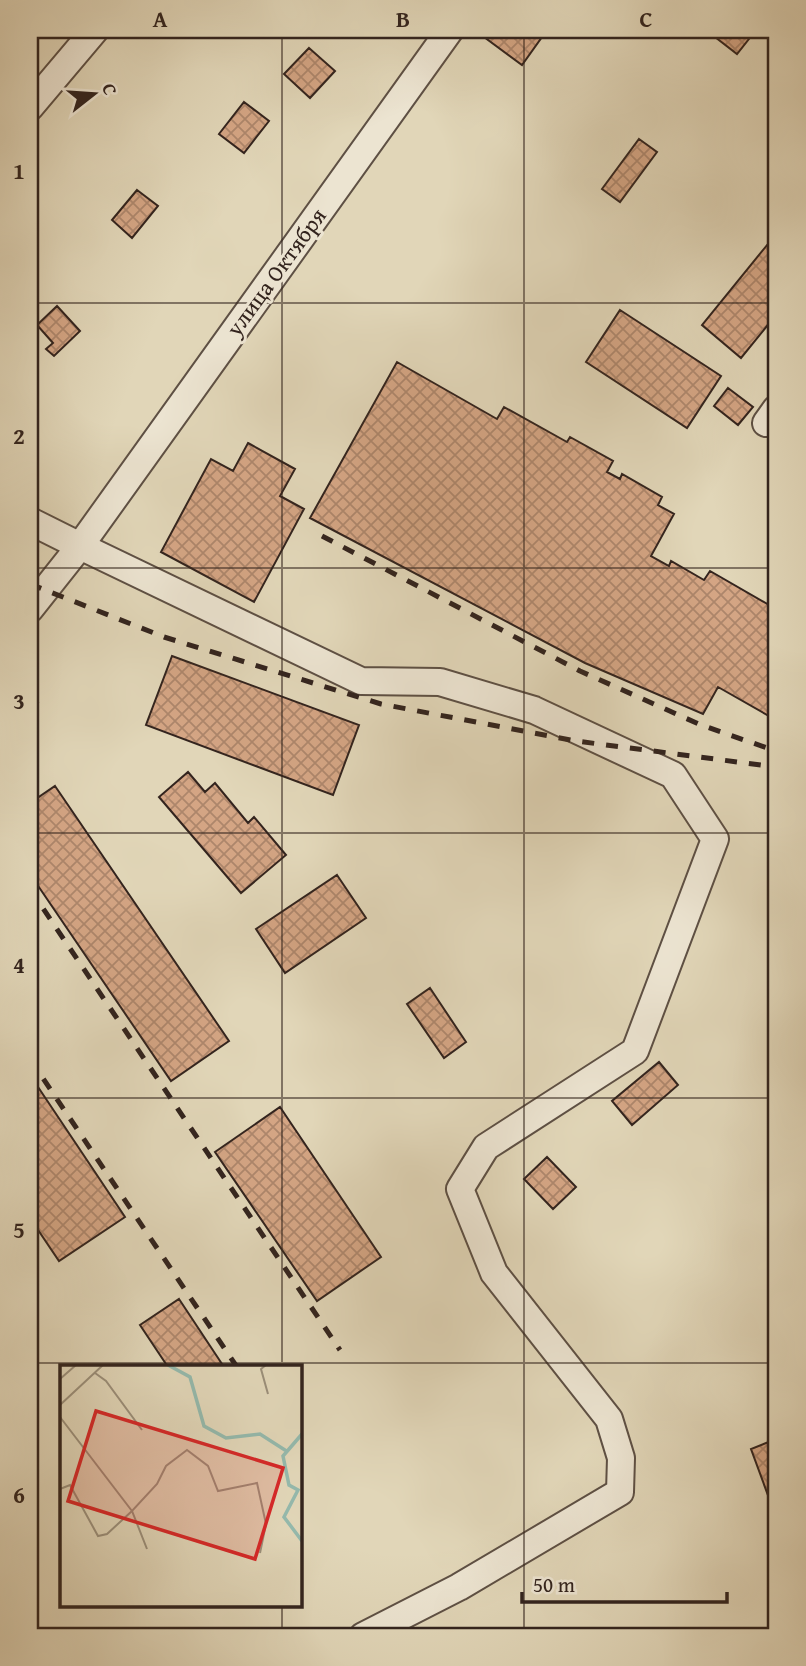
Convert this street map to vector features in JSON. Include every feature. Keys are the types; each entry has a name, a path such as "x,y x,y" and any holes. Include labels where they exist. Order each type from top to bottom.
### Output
{"street":[{"path":"30,107 95,30"},
{"name":"улица Октября","path":"30,609 103,515 450,30"},
{"path":"30,521 361,681 440,682 534,710 673,775 715,839 635,1051 486,1147 460,1189 494,1273 609,1419 621,1458 620,1492 459,1587 363,1636"}],"building":[{"path":"483,30 547,30 522,65 480,34"},
{"path":"706,30 756,30 737,54"},
{"path":"309,48 335,71 310,98 284,74"},
{"path":"244,102 269,121 244,153 219,134"},
{"path":"639,139 657,152 620,202 602,189"},
{"path":"137,190 158,206 132,238 112,220"},
{"path":"776,234 776,315 741,358 702,325"},
{"path":"57,306 80,331 54,356 46,349 53,343 37,325"},
{"path":"620,310 721,376 687,428 586,362"},
{"path":"397,362 497,419 504,407 567,442 570,437 613,461 607,472 620,479 622,474 662,497 658,505 674,514 651,556 669,566 671,561 704,580 710,571 776,609 776,720 718,687 703,714 585,663 310,518"},
{"path":"728,388 753,407 738,425 714,406"},
{"path":"248,443 295,469 280,496 304,509 254,602 161,552 211,459 233,471"},
{"path":"172,656 359,725 333,795 146,725"},
{"path":"30,689 38,702 30,708"},
{"path":"188,772 205,792 215,783 248,823 254,817 286,855 241,893 159,797"},
{"path":"55,786 229,1041 171,1081 30,874 30,803"},
{"path":"337,875 366,918 285,973 256,929"},
{"path":"430,988 466,1042 444,1058 407,1004"},
{"path":"659,1062 678,1085 632,1125 612,1101"},
{"path":"30,1075 125,1217 59,1261 30,1218"},
{"path":"280,1107 381,1257 317,1301 215,1152"},
{"path":"547,1157 576,1187 553,1209 524,1179"},
{"path":"179,1299 223,1365 167,1365 140,1325"},
{"path":"776,1439 776,1507 773,1509 751,1449"}],"railway":[{"path":"322,536 580,671 701,725 776,751"},
{"path":"30,584 164,637 381,704 576,741 776,767"},
{"path":"30,889 340,1350"},
{"path":"30,1059 236,1365"}]}
